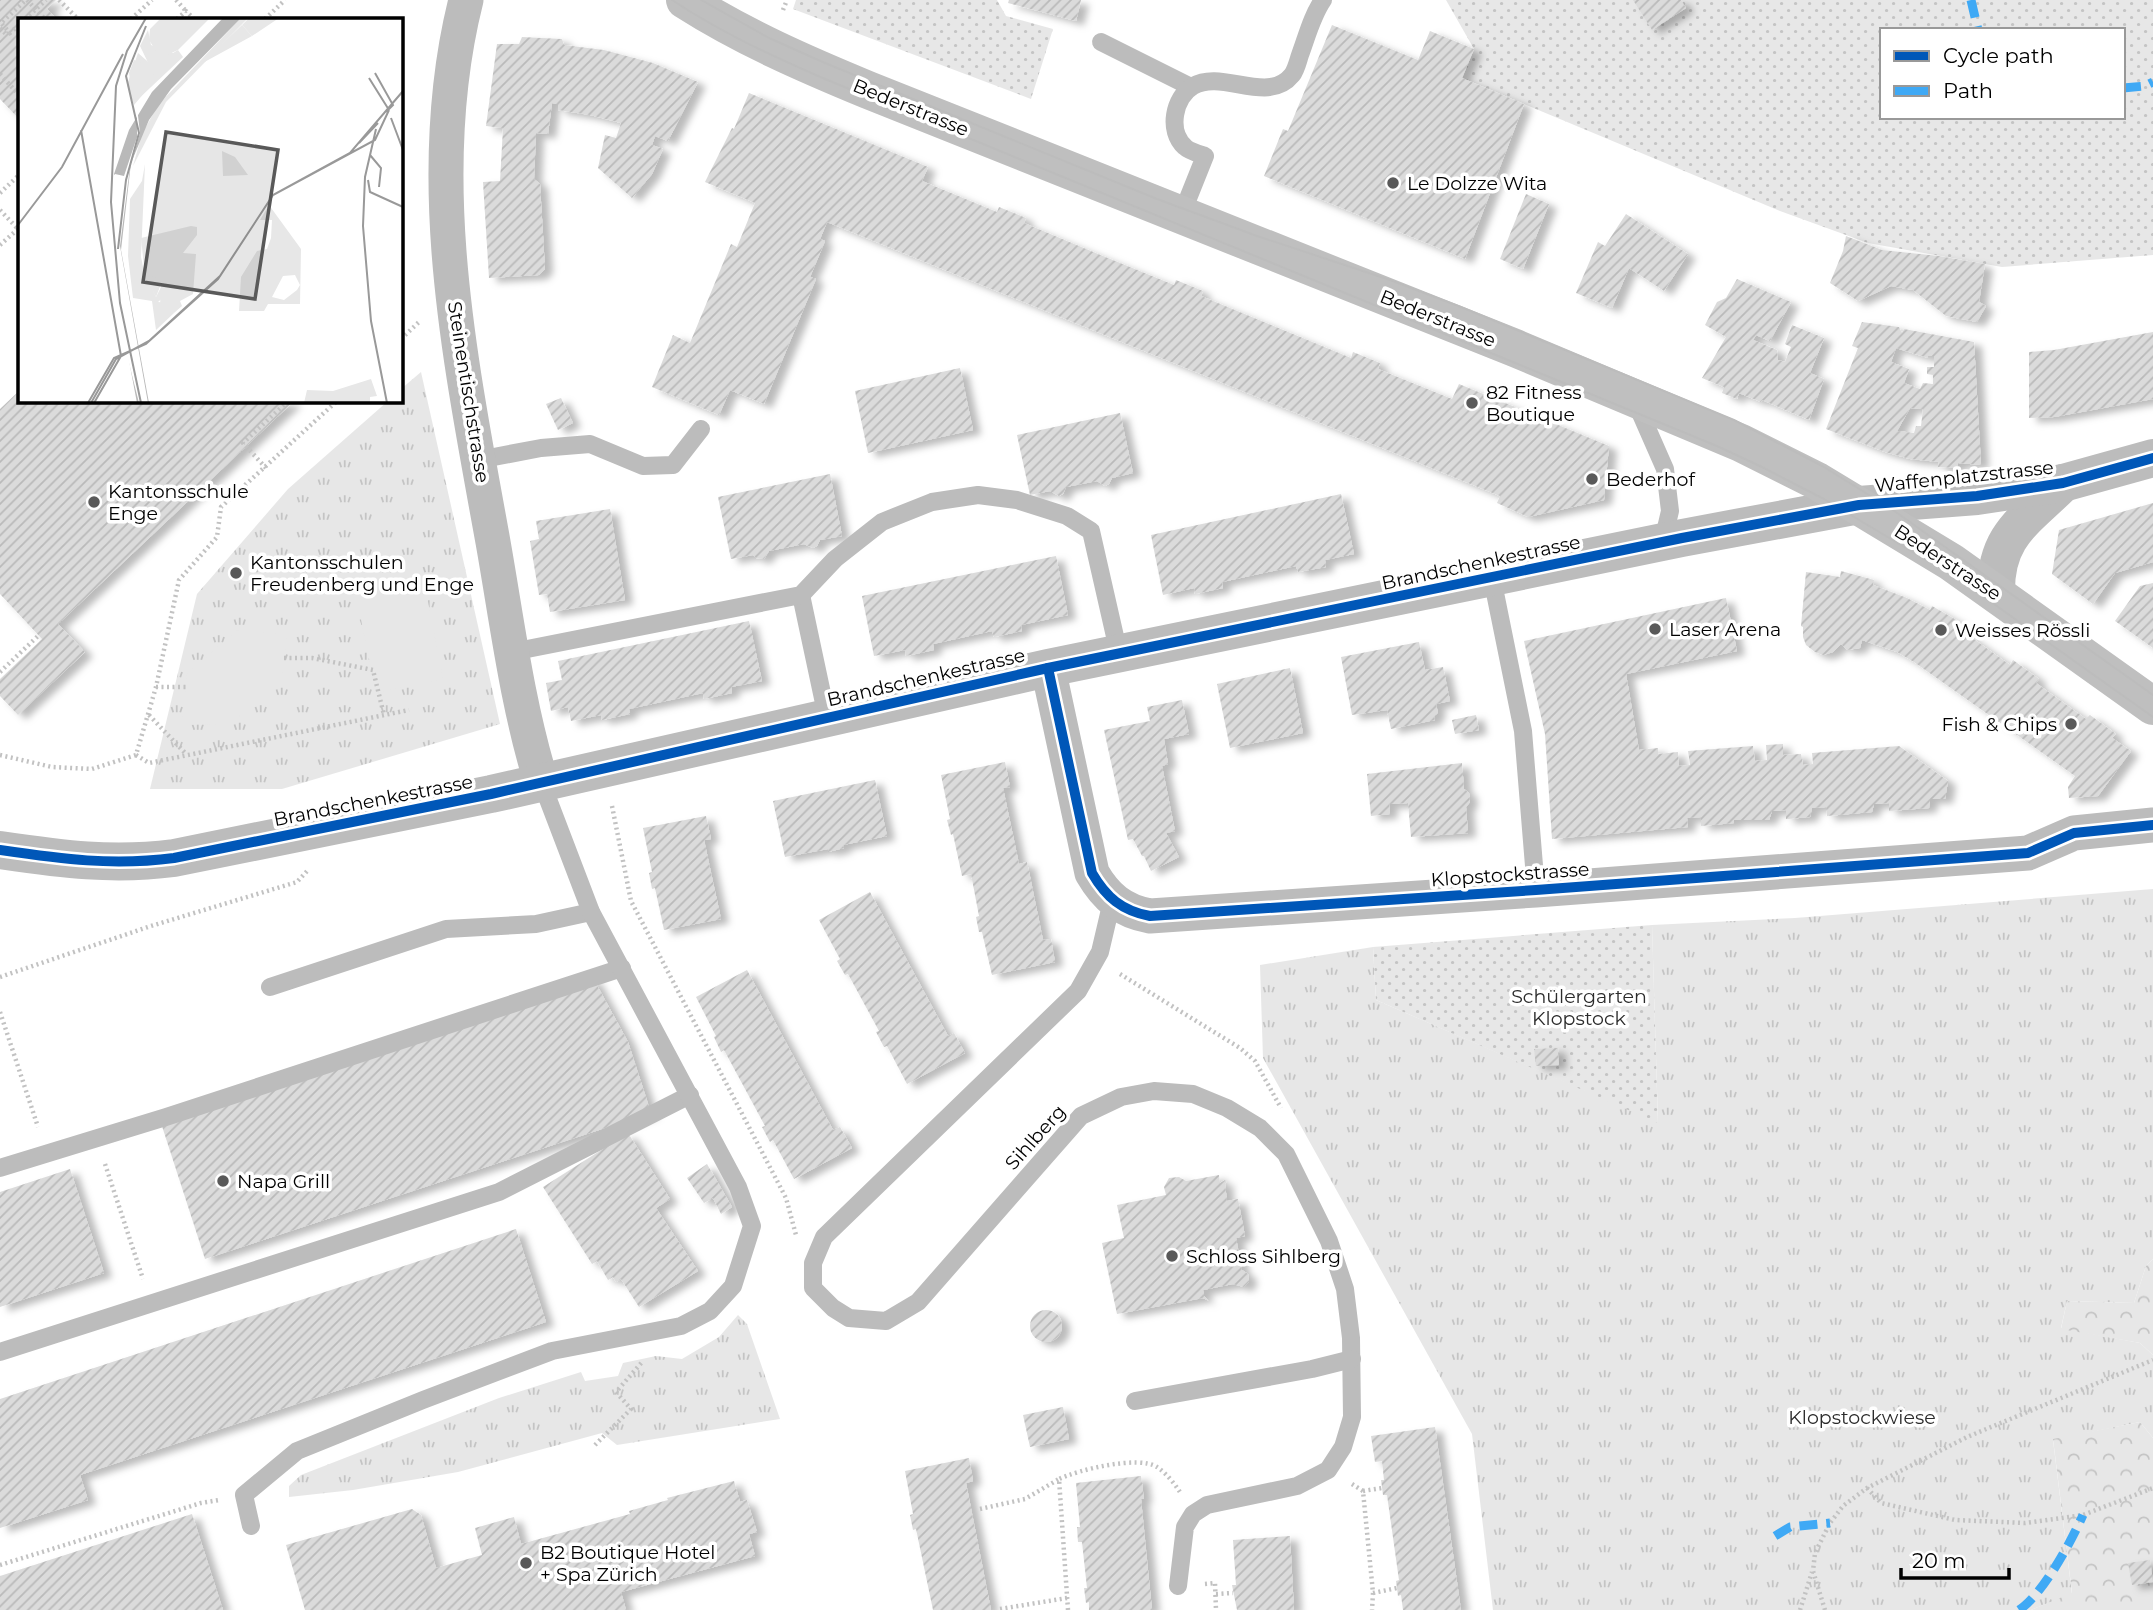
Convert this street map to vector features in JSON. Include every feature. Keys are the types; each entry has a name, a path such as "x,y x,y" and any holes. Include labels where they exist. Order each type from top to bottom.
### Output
{"main road":[{"name":"Bederstrasse","path":"685,0 746,35 831,74 1741,443 1859,505 1951,562 2153,706"}],"street":[{"name":"Steinentischstrasse","path":"466,0 457,49 445,176 449,255 478,460 526,726 541,781"},
{"name":"Waffenplatzstrasse","path":"1859,505 1977,496 2063,483 2153,458"},
{"name":"Waffenplatzstrasse","path":"1996,593 1996,571 2001,552 2010,535 2063,483"},
{"name":"Brandschenkestrasse","path":"0,850 62,860 139,862 174,858 426,807 1048,668 1663,541 1859,505"},
{"path":"1048,668 1092,873 1100,888 1112,901"},
{"name":"Klopstockstrasse","path":"1112,901 1136,914 1150,916 1536,890 2028,853 2074,833 2153,825"}],"lane":[{"path":"1181,216 1205,156 1185,148 1175,131 1177,103 1191,87 1204,81 1256,87 1278,85 1293,75 1315,11 1323,0"},
{"path":"1101,42 1191,87"},
{"path":"1633,397 1665,469 1670,511 1663,541"},
{"path":"478,460 541,448 590,444 643,466 674,465 701,429"},
{"path":"512,652 800,595 835,559 882,522 932,502 978,495 1017,500 1067,516 1091,531 1119,654"},
{"path":"1492,578 1523,730 1536,890"},
{"path":"800,595 827,717"},
{"path":"251,1526 244,1495 297,1451 552,1351 681,1326 710,1311 733,1286 751,1226 738,1187 591,912 541,781"},
{"name":"Sihlberg","path":"1112,901 1100,952 1079,991 824,1237 813,1263 813,1288 849,1318 886,1321 918,1302 1081,1116 1121,1097 1154,1091 1193,1094 1227,1108 1260,1128 1286,1154 1329,1241 1345,1289 1352,1359 1352,1417 1343,1447 1328,1470"},
{"path":"270,987 446,929 536,924 591,912"},
{"path":"0,1168 622,968"},
{"path":"0,1352 499,1192 690,1095"},
{"path":"1135,1401 1312,1369 1352,1359"},
{"path":"1178,1586 1185,1527 1193,1514 1207,1506 1297,1486 1328,1470"}],"path":[{"path":"18,25 10,33 1,23 27,0 45,18"},
{"path":"25,18 38,5 34,0"},
{"path":"25,18 46,0"},
{"path":"59,0 77,18"},
{"path":"132,18 152,0"},
{"path":"176,0 193,18"},
{"path":"266,18 285,0"},
{"path":"783,10 787,0"},
{"path":"178,18 186,11"},
{"path":"0,28 7,36 18,25"},
{"path":"0,74 18,94"},
{"path":"0,193 18,176"},
{"path":"0,210 18,228"},
{"path":"0,245 18,230"},
{"path":"266,468 243,443 287,402"},
{"path":"136,755 156,687 178,580 216,537 221,507 336,402"},
{"path":"0,672 38,636"},
{"path":"284,658 312,659 373,670 384,715"},
{"path":"156,687 186,687"},
{"path":"0,755 52,767 92,769 136,755 149,762 409,710"},
{"path":"148,714 187,755"},
{"path":"611,798 631,901 786,1198"},
{"path":"0,977 152,926 296,882 311,867"},
{"path":"1118,973 1240,1048 1255,1061 1297,1137 1286,1154"},
{"path":"0,1012 47,1154"},
{"path":"0,1034 6,1032"},
{"path":"96,1138 151,1303"},
{"path":"595,1445 631,1409 616,1392 653,1349 650,1332"},
{"path":"1800,1610 1813,1571 1815,1553 1830,1523 1843,1506 1867,1488 1967,1437 2153,1360"},
{"path":"980,1509 1025,1499 1070,1474 1138,1461 1156,1466 1174,1483 1193,1514"},
{"path":"1328,1470 1363,1491 1382,1488"},
{"path":"1059,1479 1068,1610"},
{"path":"1867,1488 1881,1503 1955,1520 2025,1523 2083,1515 2153,1488"},
{"path":"1363,1491 1373,1593 1372,1610"},
{"path":"0,1565 201,1503 244,1495"},
{"path":"1813,1571 1825,1610"},
{"path":"1373,1593 1397,1588"},
{"path":"1216,1594 1233,1593"},
{"path":"1000,1609 1067,1598"}],"green space":[{"path":"796,0 997,0 1006,16 1053,29 1031,99 793,9"},
{"path":"1446,0 2153,0 2153,255 2002,267 1868,243 1780,211 1462,78 1474,49"},
{"path":"421,372 500,724 282,789 150,789 197,594 288,489 387,402 402,402 402,388"},
{"path":"424,581 443,679 376,693 356,595"},
{"path":"237,630 287,634 282,676 231,724 182,725 187,674"},
{"name":"Klopstockwiese","path":"2153,889 2153,1259 2146,1266 2134,1303 2067,1301 2061,1328 2140,1343 2153,1355 2153,1438 2140,1422 2053,1440 2072,1594 2031,1610 1493,1610 1472,1434 1263,1058 1260,965 1373,947 1376,1000 1658,1122 1652,925 1795,918"},
{"name":"Schülergarten Klopstock","path":"1652,925 1658,1123 1376,1000 1373,947"},
{"path":"2153,1259 2153,1355 2140,1343 2061,1329 2067,1301 2134,1303 2146,1266"},
{"path":"738,1315 747,1324 780,1419 617,1445 602,1433 458,1472 353,1490 289,1497 289,1486 301,1475 499,1398 581,1372 585,1381 618,1376 623,1363 656,1356 682,1359 719,1337"},
{"path":"2140,1422 2153,1438 2153,1610 2031,1610 2072,1593 2053,1439"}],"building":[{"path":"0,0 56,0 47,9 56,18 18,18 18,118 0,99"},
{"path":"1009,0 1081,0 1076,21 1008,3"},
{"path":"1633,0 1681,0 1686,8 1652,30"},
{"path":"1332,25 1418,60 1430,31 1474,49 1462,78 1524,104 1465,259 1264,176 1283,129 1288,131"},
{"path":"522,37 562,39 564,45 604,50 653,63 698,82 668,141 655,136 652,145 663,149 652,174 632,198 598,168 605,135 616,138 621,123 558,110 558,104 552,103 548,134 536,133 534,179 540,184 545,269 539,275 489,278 483,182 500,181 503,128 486,126 497,44 519,44"},
{"path":"749,93 928,167 922,181 997,212 999,207 1026,218 1024,223 1174,285 1176,280 1203,291 1201,296 1351,358 1353,352 1380,363 1378,369 1452,399 1459,384 1609,446 1604,500 1528,517 1497,503 1500,496 827,222 820,239 825,241 810,277 816,279 764,404 730,390 719,415 652,387 673,335 690,343 731,244 737,247 755,203 705,182 732,128 734,129"},
{"path":"1526,194 1549,204 1523,269 1500,259"},
{"path":"1626,214 1688,254 1664,291 1629,268 1612,308 1576,293 1598,242 1605,246"},
{"path":"1846,236 1882,250 1985,264 1979,302 1986,306 1977,322 1946,316 1913,290 1891,286 1858,301 1830,283"},
{"path":"1737,279 1791,302 1770,341 1756,335 1753,340 1777,350 1778,360 1785,362 1791,347 1785,344 1792,325 1824,338 1810,373 1824,379 1809,420 1739,393 1737,399 1722,393 1724,387 1702,378 1726,337 1705,325 1717,302 1726,298"},
{"path":"1862,322 1899,327 1902,333 1904,329 1974,342 1981,465 1958,463 1958,468 1938,467 1939,462 1910,459 1885,452 1826,429 1858,348 1852,346","holes":["1896,348 1928,358 1934,356 1934,367 1927,367 1927,374 1933,375 1933,384 1923,383 1920,389 1904,383 1909,369 1891,362","1910,408 1923,409 1921,426 1916,426 1914,433 1897,431"]},
{"path":"2153,332 2153,399 2054,417 2029,418 2029,352"},
{"path":"960,368 973,430 868,453 855,391"},
{"name":"Kantonsschule Enge","path":"18,392 18,402 293,402 58,624 85,652 18,715 0,696 0,679 42,639 0,594 0,409"},
{"path":"561,398 573,423 558,430 546,404"},
{"path":"1120,413 1133,473 1112,478 1105,486 1097,481 1066,487 1059,496 1050,491 1030,495 1017,435"},
{"path":"830,474 842,536 820,540 813,548 804,544 769,551 764,559 753,555 731,559 718,497"},
{"path":"1341,494 1354,554 1325,560 1326,567 1298,572 1296,566 1222,582 1223,588 1195,594 1194,588 1163,595 1151,535"},
{"path":"2153,503 2153,562 2115,573 2093,604 2052,574 2059,530"},
{"path":"610,509 625,600 550,612 547,594 539,595 530,541 539,539 536,521"},
{"path":"1056,556 1068,615 1021,625 1022,631 994,637 992,631 933,644 934,650 906,656 905,650 874,656 862,596"},
{"path":"1841,571 1874,580 1873,585 1930,610 1932,606 1960,622 1957,627 2010,665 2013,660 2039,679 2036,683 2086,719 2090,715 2116,734 2112,738 2131,751 2098,796 2069,798 2068,787 2075,776 1897,652 1862,640 1860,648 1847,650 1841,644 1833,652 1823,655 1806,645 1801,626 1806,572 1840,577"},
{"path":"2153,583 2153,648 2115,621 2140,586"},
{"path":"1726,598 1737,651 1626,674 1639,750 1658,748 1658,754 1678,752 1679,766 1690,765 1688,751 1753,746 1755,761 1767,760 1766,745 1783,744 1783,755 1801,754 1803,765 1813,764 1812,753 1899,746 1948,781 1945,799 1930,799 1929,808 1889,811 1889,803 1874,804 1872,812 1827,816 1826,807 1812,808 1810,817 1788,819 1786,810 1772,811 1769,820 1734,820 1734,823 1701,826 1701,817 1687,818 1688,827 1552,839 1545,734 1524,641"},
{"path":"749,621 762,681 731,687 732,693 704,699 703,693 629,709 630,714 602,720 601,715 571,721 568,707 551,711 546,683 562,680 558,661"},
{"path":"1419,642 1425,670 1443,667 1450,701 1436,704 1438,713 1434,716 1435,720 1391,729 1387,710 1352,715 1341,657"},
{"path":"1290,668 1303,733 1230,748 1217,684"},
{"path":"1182,700 1189,734 1164,739 1168,764 1162,766 1175,831 1166,833 1179,857 1151,871 1133,839 1128,840 1104,730 1150,721 1147,707"},
{"path":"1476,715 1479,730 1455,734 1452,720"},
{"path":"1005,762 1010,787 1003,788 1019,864 1027,862 1043,940 1051,939 1055,962 992,975 982,932 979,932 976,917 979,916 971,874 962,876 953,834 951,835 947,820 950,819 941,775"},
{"path":"1462,763 1464,789 1469,793 1470,802 1466,807 1468,833 1411,837 1408,803 1389,804 1390,814 1371,816 1367,774"},
{"path":"875,780 887,836 843,845 844,848 828,852 828,849 785,857 773,801"},
{"path":"706,816 711,839 704,840 721,919 664,930 655,888 652,889 649,873 652,872 643,828"},
{"path":"870,892 948,1036 954,1033 965,1053 907,1084 887,1046 884,1047 876,1032 879,1031 848,974 845,975 837,961 840,959 819,920"},
{"path":"747,970 833,1130 840,1127 852,1148 794,1179 773,1140 770,1142 762,1127 765,1126 724,1050 721,1052 696,997"},
{"path":"593,978 628,1042 651,1113 205,1259 160,1120"},
{"path":"1558,1048 1559,1065 1536,1066 1534,1049"},
{"path":"628,1133 670,1199 656,1208 698,1271 639,1307 621,1279 616,1282 613,1277 608,1280 597,1261 592,1264 543,1187"},
{"path":"707,1164 732,1207 721,1214 713,1198 704,1203 687,1178"},
{"path":"70,1169 104,1273 0,1307 0,1192"},
{"name":"Schloss Sihlberg","path":"1219,1175 1220,1183 1225,1180 1227,1182 1227,1201 1238,1199 1245,1236 1236,1238 1242,1270 1248,1274 1249,1282 1244,1287 1233,1284 1203,1290 1209,1301 1203,1298 1117,1314 1102,1243 1124,1238 1117,1205 1166,1195 1164,1187 1169,1178 1179,1177 1186,1181"},
{"path":"516,1229 546,1322 80,1475 88,1500 0,1528 0,1399"},
{"path":"1046,1310 1057,1315 1062,1326 1057,1337 1046,1342 1035,1337 1030,1326 1035,1315"},
{"path":"1063,1407 1069,1439 1030,1447 1023,1415"},
{"path":"1435,1427 1461,1610 1403,1610 1401,1595 1398,1596 1396,1581 1399,1580 1387,1495 1383,1495 1382,1461 1375,1462 1371,1436"},
{"path":"969,1458 973,1481 966,1483 991,1610 933,1610 916,1529 913,1530 910,1515 913,1514 905,1471"},
{"path":"1141,1476 1152,1610 1089,1610 1084,1588 1087,1588 1082,1542 1078,1542 1077,1527 1080,1527 1076,1483"},
{"path":"734,1481 740,1502 747,1500 757,1532 749,1534 755,1556 621,1592 626,1610 305,1610 286,1545 412,1509 421,1515 436,1568 482,1555 475,1528 514,1517 521,1544 630,1514 629,1511 668,1500 667,1498"},
{"path":"192,1514 223,1610 0,1610 0,1576"},
{"path":"1290,1536 1294,1610 1237,1610 1232,1585 1236,1585 1233,1540"},
{"path":"2150,1560 2153,1582 2132,1585 2128,1563"}],"tram line":[{"path":"672,0 747,43 825,79 1717,446 1762,467 1824,499 1963,582 2153,717"},
{"path":"701,0 769,38 825,63 1157,199 1461,307 1734,420 1824,467 1893,510 2153,695"}],"marked path":[{"path":"1971,0 1978,28"},
{"path":"2125,88 2145,86 2153,82"},
{"path":"2019,1610 2047,1580 2083,1515"},
{"path":"1775,1536 1790,1527 1830,1523"}],"cycle path":[{"path":"0,850 66,859 108,861 174,858 491,794 1048,668 1682,538 1859,505 1977,496 2063,483 2153,458"},
{"path":"1048,668 1092,873 1116,902 1131,911 1150,916 2028,853 2074,833 2153,825"}],"place":[{"name":"Le Dolzze Wita","path":"1393,183"},
{"name":"82 Fitness Boutique","path":"1472,403"},
{"name":"Bederhof","path":"1592,479"},
{"name":"Kantonsschule Enge","path":"94,502"},
{"name":"Kantonsschulen Freudenberg und Enge","path":"236,573"},
{"name":"Laser Arena","path":"1655,629"},
{"name":"Weisses Rössli","path":"1941,630"},
{"name":"Fish & Chips","path":"2071,724"},
{"name":"Napa Grill","path":"223,1181"},
{"name":"Schloss Sihlberg","path":"1172,1256"},
{"name":"B2 Boutique Hotel + Spa Zürich","path":"526,1563"}]}
